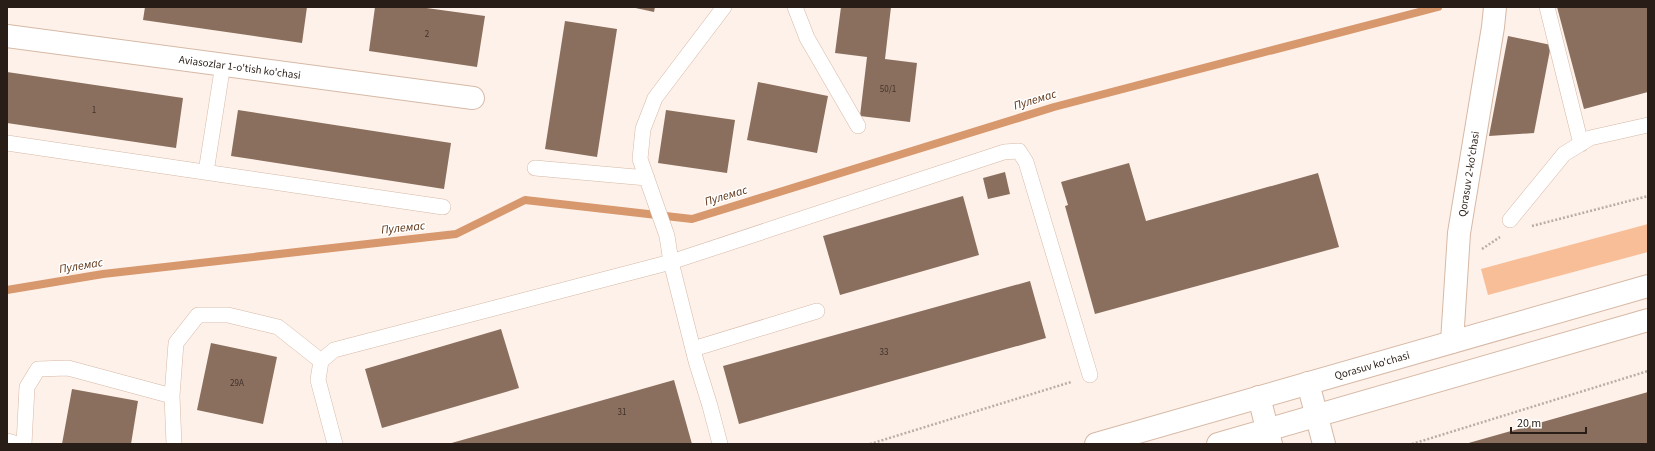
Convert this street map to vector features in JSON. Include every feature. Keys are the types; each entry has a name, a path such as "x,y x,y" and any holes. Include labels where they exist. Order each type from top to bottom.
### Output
{"main road":[{"name":"Qorasuv 2-koʻchasi","path":"1452,342 1455,266 1459,234 1495,7"},
{"name":"Aviasozlar 1-o'tish ko'chasi","path":"7,36 473,98"},
{"name":"Qorasuv ko'chasi","path":"1096,444 1648,286"},
{"path":"1218,444 1269,437 1316,415 1648,320"},
{"path":"1308,383 1324,444"},
{"path":"1259,397 1269,437"}],"lane":[{"path":"720,444 693,349 663,226 640,159 643,129 655,98 724,7"},
{"path":"795,7 807,38 858,126"},
{"path":"1547,7 1581,144"},
{"path":"206,172 223,64"},
{"path":"1508,226 1564,154 1590,138 1648,125"},
{"path":"7,143 443,207"},
{"path":"333,443 318,380 321,361 334,350 671,262 1004,152 1018,151 1026,162 1090,375"},
{"path":"535,168 647,178"},
{"path":"693,349 817,311"},
{"path":"174,444 172,396 176,343 198,315 228,315 278,327 321,361"},
{"path":"24,444 27,387 38,369 68,368 172,396"},
{"path":"7,441 18,444"}],"path":[{"path":"1529,227 1648,196"},
{"path":"1455,266 1508,226"},
{"path":"1412,444 1648,372"},
{"path":"870,444 1090,375"}],"shaded area":[{"path":"1648,224 1648,252 1488,295 1481,269"}],"building":[{"path":"145,7 307,7 302,43 143,20"},
{"path":"375,7 419,7 485,16 477,67 369,51"},
{"path":"631,7 655,7 654,12"},
{"path":"841,7 891,7 885,59 917,63 910,122 860,116 867,57 835,53"},
{"path":"1557,7 1648,7 1648,92 1584,109"},
{"path":"565,21 617,29 597,157 545,149"},
{"path":"1508,36 1551,45 1534,133 1489,136"},
{"path":"7,72 183,98 176,148 7,123"},
{"path":"758,82 828,96 817,153 747,140"},
{"path":"238,110 451,143 444,189 231,156"},
{"path":"666,110 735,120 727,173 658,163"},
{"path":"1129,163 1146,221 1318,173 1339,247 1095,314 1065,206 1068,205 1061,182"},
{"path":"1005,172 1010,194 988,199 983,178"},
{"path":"963,196 979,255 840,295 823,236"},
{"path":"1030,281 1046,338 739,424 723,366"},
{"path":"501,329 519,388 382,428 365,369"},
{"path":"211,343 277,357 263,424 197,410"},
{"path":"674,380 692,444 448,444"},
{"path":"72,389 138,401 131,444 62,444"},
{"path":"1648,392 1648,444 1465,444"}],"waterway":[{"name":"Пулемас","path":"7,290 103,274 456,234 525,200 692,219 1054,107 1438,7"}]}
